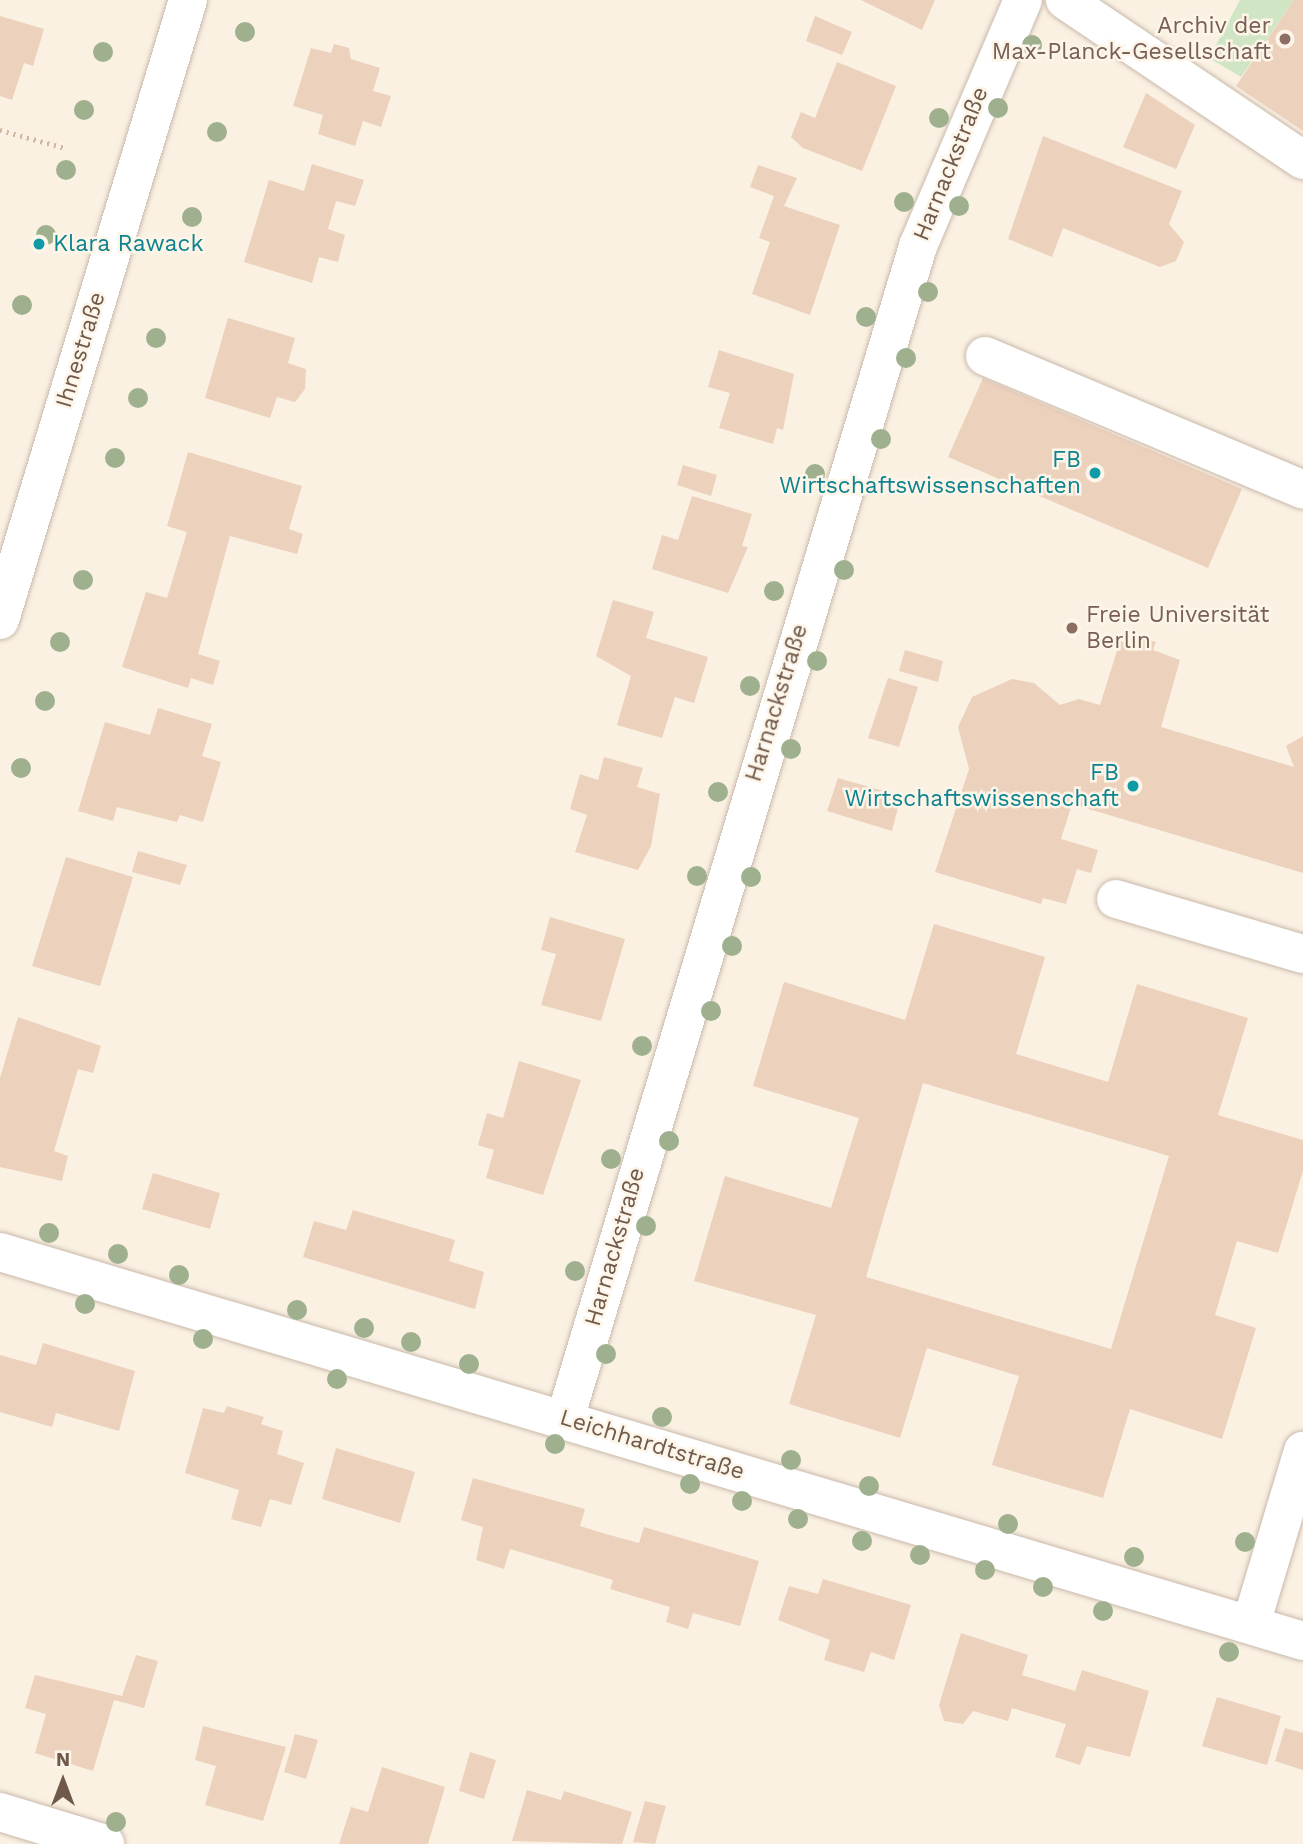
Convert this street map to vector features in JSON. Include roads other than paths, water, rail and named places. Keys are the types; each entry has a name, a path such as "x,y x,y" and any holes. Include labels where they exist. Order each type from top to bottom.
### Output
{"street":[{"name":"Ihnestraße","path":"0,620 188,0"},
{"name":"Harnackstraße","path":"565,1419 918,246 1023,0"},
{"path":"1065,0 1303,160"},
{"path":"985,356 1303,490"},
{"path":"1116,899 1303,954"},
{"name":"Leichhardtstraße","path":"0,1252 1303,1641"},
{"path":"1251,1624 1303,1451"},
{"path":"0,1812 105,1844"}],"place":[{"name":"Archiv der Max-Planck-Gesellschaft","path":"1285,39"},
{"name":"Klara Rawack","path":"39,244"},
{"name":"FB Wirtschaftswissenschaften","path":"1095,473"},
{"name":"Freie Universität Berlin","path":"1072,628"},
{"name":"FB Wirtschaftswissenschaft","path":"1133,786"}]}
